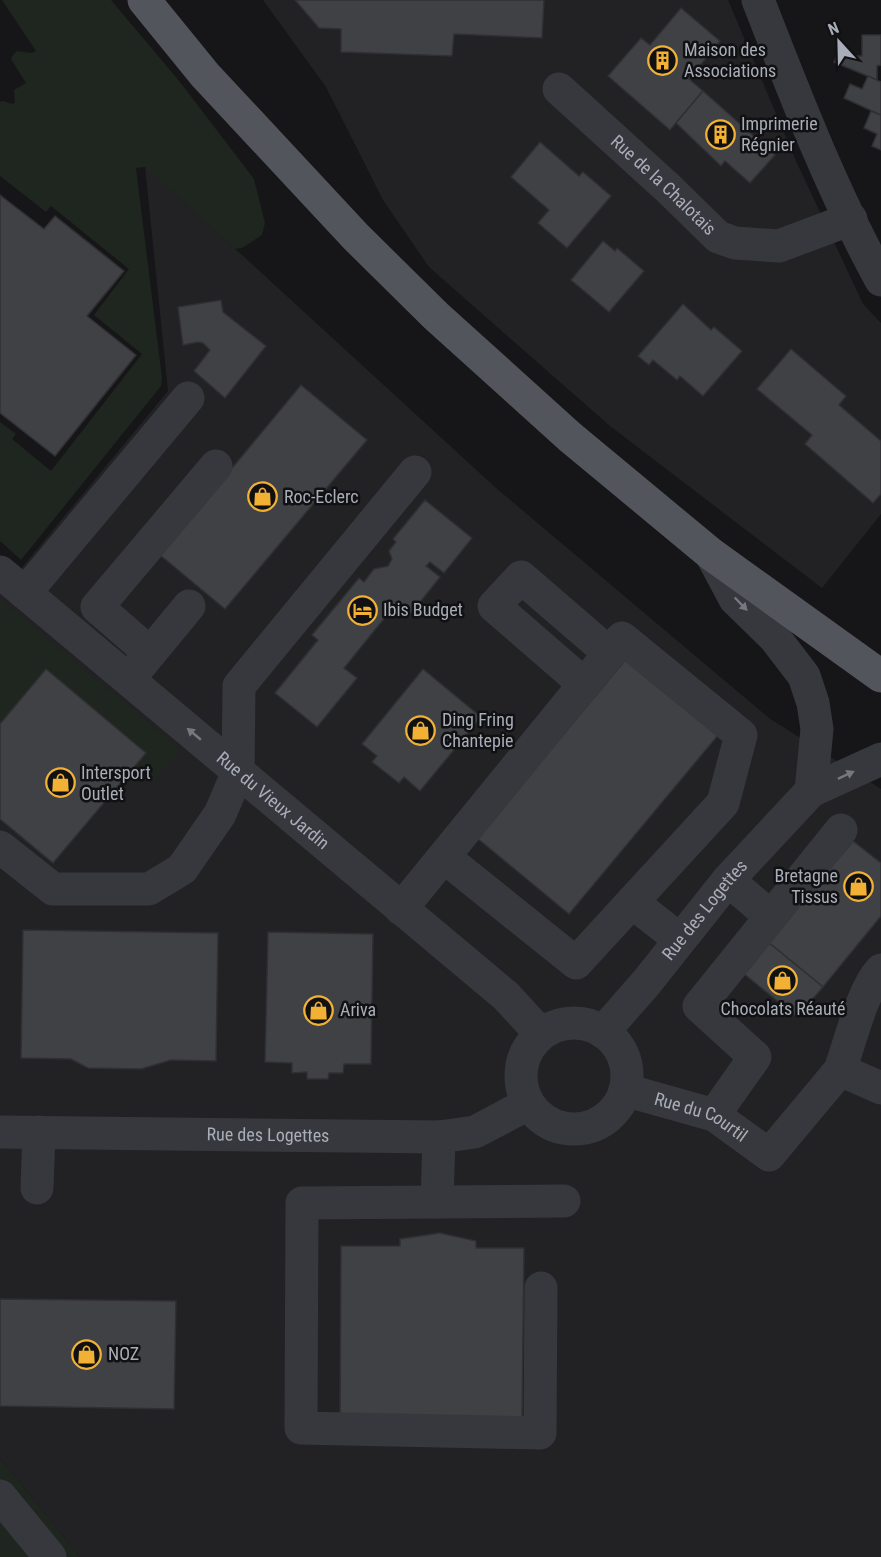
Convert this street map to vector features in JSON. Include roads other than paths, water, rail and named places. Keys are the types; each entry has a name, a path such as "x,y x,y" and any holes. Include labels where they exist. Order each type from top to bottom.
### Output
{"main road":[{"path":"144,0 205,75 356,237 436,316 570,437 711,554 881,676"}],"street":[{"path":"758,0 796,97 881,280"},
{"name":"Rue de la Chalotais","path":"559,89 718,237 735,243 778,246 851,219"},
{"path":"25,593 189,398"},
{"path":"150,653 97,607 216,466"},
{"path":"0,846 53,889 149,889 182,869 219,814 238,772 239,686 416,472"},
{"path":"711,554 735,599 775,638 804,676 813,703 817,729 811,791"},
{"name":"Rue du Vieux Jardin","path":"0,572 506,996 541,1034"},
{"path":"584,684 494,606 521,577 609,653"},
{"path":"128,679 189,606"},
{"path":"401,909 622,638 741,735 723,803 576,963 444,857"},
{"path":"811,791 881,759"},
{"name":"Rue des Logettes","path":"603,1032 646,983 728,880 811,791"},
{"path":"714,1115 755,1057 699,1006 841,830"},
{"path":"728,880 770,916"},
{"path":"632,902 679,939"},
{"path":"881,970 876,975 864,1001 840,1070 881,1088"},
{"path":"565,1024 584,1024 603,1032 611,1039 623,1057 627,1079 619,1103 611,1113 588,1127 574,1129 548,1123 528,1104 521,1079 525,1054 541,1034 565,1024"},
{"name":"Rue du Courtil","path":"625,1090 714,1115 770,1155 840,1070"},
{"name":"Rue des Logettes","path":"0,1132 439,1137 475,1132 528,1104"},
{"path":"37,1188 39,1132"},
{"path":"437,1202 439,1137"},
{"path":"541,1288 540,1433 301,1428 302,1203 564,1200"},
{"path":"0,1496 51,1557"}],"place":[{"name":"Maison des Associations","path":"663,60"},
{"name":"Imprimerie Régnier","path":"720,134"},
{"name":"Roc-Eclerc","path":"263,497"},
{"name":"Ibis Budget","path":"362,610"},
{"name":"Ding Fring Chantepie","path":"421,730"},
{"name":"Intersport Outlet","path":"60,783"},
{"name":"Bretagne Tissus","path":"859,886"},
{"name":"Chocolats Réauté","path":"783,980"},
{"name":"Ariva","path":"319,1010"},
{"name":"NOZ","path":"87,1354"}]}
